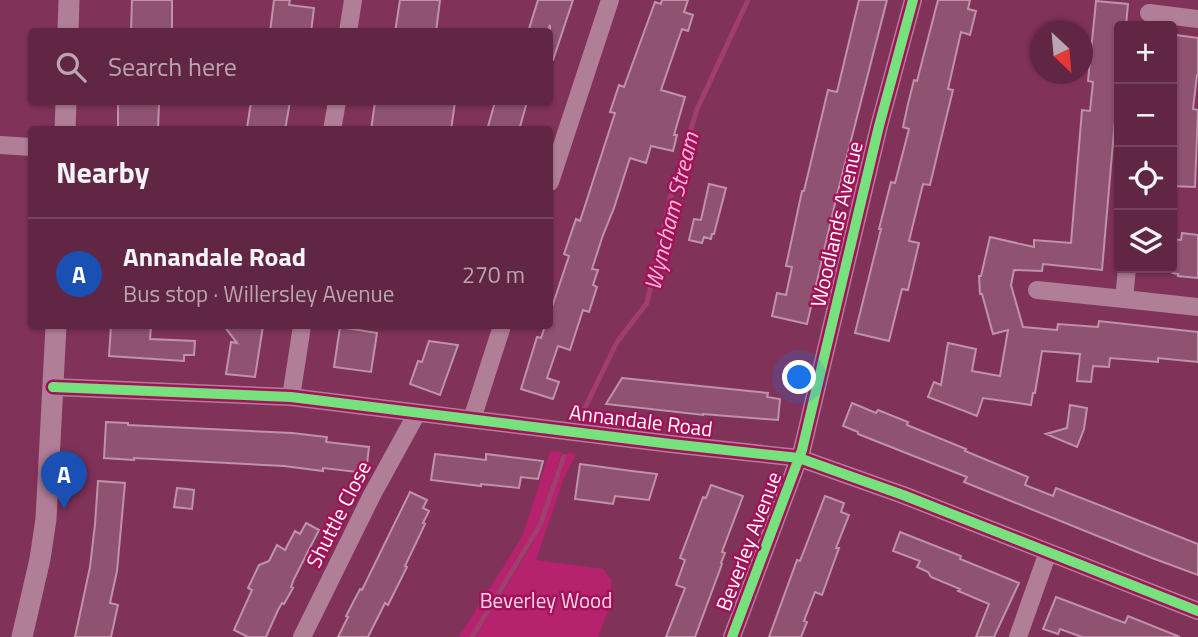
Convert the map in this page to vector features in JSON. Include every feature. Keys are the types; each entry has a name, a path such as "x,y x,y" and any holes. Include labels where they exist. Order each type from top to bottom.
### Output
{"street":[{"path":"68,28 69,0"},
{"path":"349,28 353,0"},
{"path":"553,173 610,0"},
{"name":"Woodlands Avenue","path":"799,458 879,126 913,0"},
{"path":"1149,13 1198,19"},
{"path":"65,126 66,105"},
{"path":"333,126 336,105"},
{"path":"0,145 28,147"},
{"path":"1124,299 1127,273"},
{"path":"1037,290 1198,307"},
{"path":"22,637 46,519 56,329"},
{"path":"291,397 302,329"},
{"path":"472,419 501,329"},
{"name":"Annandale Road","path":"52,387 291,397 799,458 903,495 1198,611"},
{"name":"Shuttle Close","path":"302,637 372,495 417,413"},
{"name":"Beverley Avenue","path":"733,637 799,458"},
{"path":"1018,637 1048,552"}],"green space":[{"path":"550,451 562,452 531,540 471,637 459,637 522,537"},
{"name":"Beverley Wood","path":"567,453 576,454 564,478 536,560 603,569 611,580 612,600 598,637 475,637 542,525"}],"building":[{"path":"132,0 172,0 172,28 131,28"},
{"path":"274,0 290,0 289,5 314,8 312,28 270,28"},
{"path":"400,0 440,0 436,28 396,28"},
{"path":"538,0 573,0 553,60 553,28 550,28 550,25 549,28 529,28"},
{"path":"662,0 688,0 684,12 693,15 688,31 682,29 661,90 685,97 674,135 677,135 673,151 651,146 646,163 630,158 592,269 598,270 593,285 597,287 589,312 583,310 570,350 558,346 547,378 559,382 553,399 521,389 537,337 541,338 544,329 553,329 553,304 569,256 564,254 576,219 580,221 615,113 610,112 619,85 624,87 655,2 661,4"},
{"path":"859,0 887,0 807,324 772,316 777,293 786,295 792,267 786,266 802,191 828,90 837,92"},
{"path":"938,0 970,0 968,9 976,11 970,35 961,32 948,89 953,90 930,185 923,184 909,241 919,243 908,290 902,289 889,341 855,333 891,182 895,183 909,129 903,127 908,104 914,80 917,81"},
{"path":"1096,1 1128,4 1126,21 1114,21 1114,131 1102,270 1043,264 1042,271 1014,270 1011,285 1023,327 1057,330 1058,324 1098,327 1099,321 1198,332 1198,362 1158,358 1158,362 1110,358 1109,367 1093,366 1091,382 1077,381 1080,354 1042,351 1031,405 983,398 977,416 928,397 934,382 941,385 948,343 976,349 972,371 1000,376 1008,330 993,334 980,294 979,276 990,237 1034,247 1034,240 1071,243 1082,110 1090,111 1093,84"},
{"path":"1177,35 1198,38 1198,75 1193,109 1198,110 1195,187 1177,186"},
{"path":"118,105 159,105 158,126 118,126"},
{"path":"251,105 289,105 286,126 247,126"},
{"path":"375,105 455,105 452,126 372,126"},
{"path":"494,105 526,105 520,126 488,126"},
{"path":"709,184 726,188 714,234 711,239 704,237 702,243 689,240 694,219 701,220"},
{"path":"1182,233 1198,235 1198,278 1172,273 1177,273 1177,240 1181,240"},
{"path":"111,329 151,329 150,339 195,341 194,355 184,355 184,361 109,356"},
{"path":"226,329 263,329 255,377 226,374 231,342 237,343"},
{"path":"340,329 377,333 371,372 334,367"},
{"path":"429,341 458,345 440,395 410,384"},
{"path":"622,378 768,393 767,397 780,399 778,420 606,404"},
{"path":"852,403 908,422 907,425 1028,477 1025,485 1053,496 1056,488 1198,544 1198,575 964,482 967,477 858,434 843,426"},
{"path":"1070,405 1087,408 1084,429 1077,447 1046,434 1067,428"},
{"path":"106,422 327,437 326,442 369,447 366,473 323,468 323,471 284,466 104,458"},
{"path":"435,454 486,460 486,454 543,461 538,479 521,477 519,488 481,486 431,480"},
{"path":"580,464 657,474 649,500 615,496 613,504 575,499"},
{"path":"98,481 125,483 117,571 110,603 118,605 111,637 75,637 90,567"},
{"path":"711,485 743,496 695,637 666,637 685,588 676,585 685,560 680,558 703,497 706,498"},
{"path":"177,488 194,490 192,509 174,507"},
{"path":"410,492 427,500 423,508 429,511 405,566 407,567 368,637 338,637 348,617 346,616 360,589 362,590"},
{"path":"825,496 844,503 841,512 849,515 822,595 815,592 801,637 769,637 797,560 800,561"},
{"path":"306,523 319,530 294,579 293,588 278,610 266,637 248,637 234,630 252,590 248,588 259,565 269,561 277,545 285,550 295,531 300,534"},
{"path":"900,532 1019,583 994,637 976,637 989,604 931,577 928,572 917,567 920,561 893,551"},
{"path":"1056,597 1125,623 1128,616 1180,637 1082,637 1060,629 1058,634 1043,629"}],"waterway":[{"name":"Wyncham Stream","path":"581,416 617,342 647,303 670,199 697,109 748,0"},
{"name":"Wyncham Stream","path":"472,637 540,525 564,456"}],"cycle path":[{"path":"732,637 802,450 879,126 913,0"},
{"path":"53,387 291,397 799,458 903,495 1198,611"}],"place":[{"name":"Annandale Road","path":"64,509"}]}
